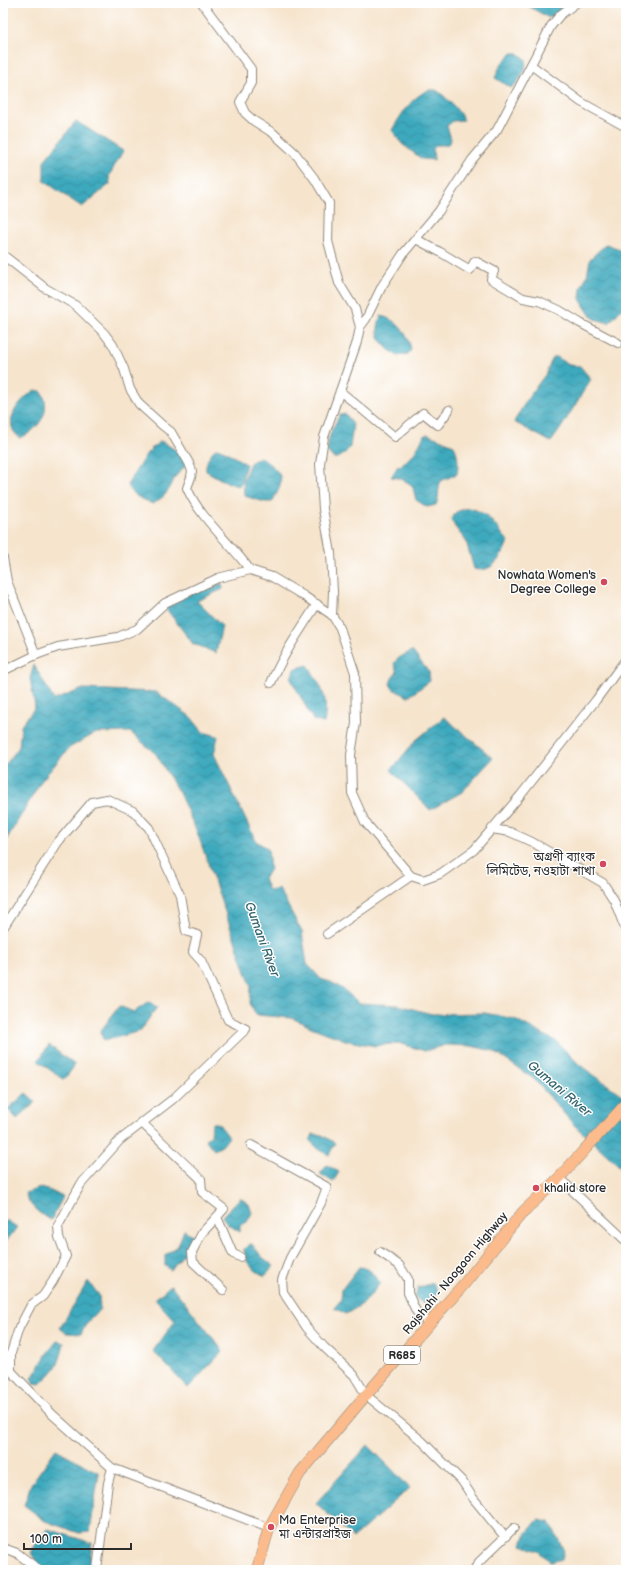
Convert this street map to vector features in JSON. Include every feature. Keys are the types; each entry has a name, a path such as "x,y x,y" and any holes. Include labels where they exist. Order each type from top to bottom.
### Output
{"main road":[{"name":"Rajshahi - Naogaon Highway","path":"256,1570 269,1528 300,1474 366,1395 464,1284 523,1212 559,1178 626,1104"}],"street":[{"path":"202,3 251,69 251,83 240,102 245,113 254,121 273,132 295,153 314,178 329,203 328,241 339,284 355,309 360,327"},
{"path":"332,615 333,592 331,553 323,509 320,464 324,437 357,342 360,327 366,319 382,286 404,254 439,211 472,160 497,130 530,65 552,26 560,15 576,3"},
{"path":"530,65 581,102 626,127"},
{"path":"416,239 470,270 475,261 494,272 491,279 523,298 539,301 550,306 580,324 618,343"},
{"path":"3,256 45,288 75,305 104,333 113,345 124,369 130,389 139,404 162,426 171,432 190,463 192,471 187,488 195,503 215,531 237,553 250,570 272,578 317,604 332,615 340,628 355,673 356,723 351,755 352,793 365,822 411,876 423,880 440,874 474,850 520,796 591,706 626,658"},
{"path":"340,391 396,437 423,413 438,425 449,410"},
{"path":"3,558 8,581 36,656"},
{"path":"3,671 58,647 118,637 137,629 165,603 218,578 250,570"},
{"path":"271,683 278,666 317,604"},
{"path":"3,928 58,842 92,802 107,799 133,811 149,828 180,895 186,931 197,936 193,952 201,961 228,1020 246,1030 174,1099 141,1122 120,1140 81,1184 58,1226 59,1237 66,1256 47,1291 31,1305 19,1328 11,1353 11,1371 52,1414 112,1468 269,1528"},
{"path":"492,829 510,832 532,842 603,883 614,900 626,931"},
{"path":"327,934 411,876"},
{"path":"141,1122 201,1178 202,1192 224,1209 202,1233 192,1252 193,1262 223,1290"},
{"path":"251,1145 327,1187 321,1203 290,1258 282,1280 283,1292 307,1328 324,1347 354,1375 366,1395 422,1441 462,1481 473,1498 505,1537"},
{"path":"559,1178 626,1241"},
{"path":"217,1217 233,1254 240,1257"},
{"path":"380,1252 399,1265 408,1279 408,1294 416,1311 429,1323"},
{"path":"97,1570 108,1483 112,1468"},
{"path":"474,1570 479,1562 514,1528"},
{"path":"3,1548 17,1553 39,1570"}],"water":[{"path":"523,3 566,3 558,12 549,18"},
{"path":"512,53 518,53 526,59 526,63 522,75 511,88 495,78 501,64"},
{"path":"429,90 436,90 443,95 464,120 453,121 447,126 451,139 450,143 445,145 437,145 433,149 434,160 422,159 402,144 392,130 412,101"},
{"path":"76,121 123,151 109,176 110,184 82,207 44,181 44,161"},
{"path":"606,244 626,253 626,304 609,323 595,319 590,315 580,299 581,287 587,276 590,259"},
{"path":"381,316 392,320 405,333 411,350 408,354 398,356 383,344 378,335"},
{"path":"555,356 569,365 580,366 591,379 551,442 514,422 528,398 545,375 551,361"},
{"path":"35,390 41,391 44,398 45,412 38,425 20,438 14,432 12,426 14,412 23,400"},
{"path":"346,414 353,425 350,447 343,455 338,458 333,458 327,451 327,446 333,427 340,415"},
{"path":"427,434 454,445 458,463 457,474 441,481 436,505 427,507 416,500 413,488 409,483 399,478 391,477 398,466 401,466 415,452 424,436"},
{"path":"161,441 185,456 186,465 175,477 164,496 153,504 135,495 127,485 147,453"},
{"path":"217,448 225,451 246,464 241,484 237,486 206,471 208,458"},
{"path":"260,457 273,467 280,476 280,487 272,502 265,502 244,496 243,482 250,463"},
{"path":"467,508 474,509 486,516 508,541 500,558 486,569 474,569 466,541 455,527 451,519 456,512"},
{"path":"222,583 223,589 197,601 222,626 216,653 193,644 164,606 175,600"},
{"path":"412,651 429,672 430,681 408,697 393,689 390,684 392,678 397,672 394,664 395,662 402,656"},
{"name":"Gumani River","path":"34,665 54,700 83,689 156,692 190,716 203,732 218,736 214,754 256,841 268,849 270,869 264,879 269,891 279,889 302,932 307,964 321,979 331,982 343,989 359,1003 398,1005 432,1014 485,1013 515,1019 557,1042 580,1065 626,1098 626,1172 574,1125 534,1079 493,1051 471,1046 445,1045 425,1051 398,1043 375,1046 348,1041 313,1028 292,1018 256,1015 250,1003 251,986 197,832 179,793 156,754 130,732 96,733 69,748 42,780 5,842 3,840 3,768 19,747 21,726 35,707 30,678"},
{"path":"308,665 325,698 324,723 313,720 291,679 294,669"},
{"path":"444,717 493,758 462,792 430,810 391,770 415,741"},
{"path":"149,1002 157,1007 140,1031 104,1041 100,1032 119,1006 134,1012"},
{"path":"49,1045 75,1065 64,1080 38,1061"},
{"path":"26,1093 36,1102 17,1119 8,1109"},
{"path":"212,1123 218,1123 229,1137 222,1146 214,1150 205,1139 211,1136"},
{"path":"313,1134 322,1135 335,1143 329,1155 320,1150 310,1141"},
{"path":"327,1165 339,1172 333,1182 320,1174"},
{"path":"40,1188 51,1191 63,1197 51,1220 35,1209 29,1202 25,1193"},
{"path":"240,1198 249,1204 252,1213 247,1222 240,1225 240,1232 227,1224 222,1216"},
{"path":"6,1220 17,1227 3,1246 3,1223"},
{"path":"184,1230 196,1237 191,1241 191,1248 188,1248 171,1270 165,1266 165,1255 178,1246"},
{"path":"249,1244 252,1244 262,1257 274,1266 265,1276 253,1269 246,1259 244,1249"},
{"path":"359,1267 368,1268 380,1283 364,1303 346,1314 334,1308 341,1300 342,1289"},
{"path":"88,1281 99,1295 100,1309 86,1324 81,1334 66,1333 60,1328"},
{"path":"433,1283 438,1293 425,1305 415,1297 418,1288"},
{"path":"171,1285 223,1351 188,1388 153,1351 175,1321 155,1299"},
{"path":"57,1341 64,1343 59,1362 40,1384 34,1383 32,1378 48,1352"},
{"path":"368,1445 410,1488 353,1538 316,1503"},
{"path":"56,1449 99,1473 90,1532 79,1533 45,1521 24,1505 31,1484"},
{"path":"538,1520 550,1522 564,1551 562,1559 551,1562 538,1551 522,1545 525,1535"},
{"path":"48,1529 92,1543 89,1570 44,1570 39,1566 31,1553 39,1538"}],"place":[{"name":"Nowhata Women's Degree College","path":"604,582"},
{"name":"অগ্রণী ব্যাংক লিমিটেড, নওহাটা শাখা","path":"603,864"},
{"name":"khalid store","path":"536,1188"},
{"name":"Ma Enterprise মা এন্টারপ্রাইজ","path":"271,1527"}]}
